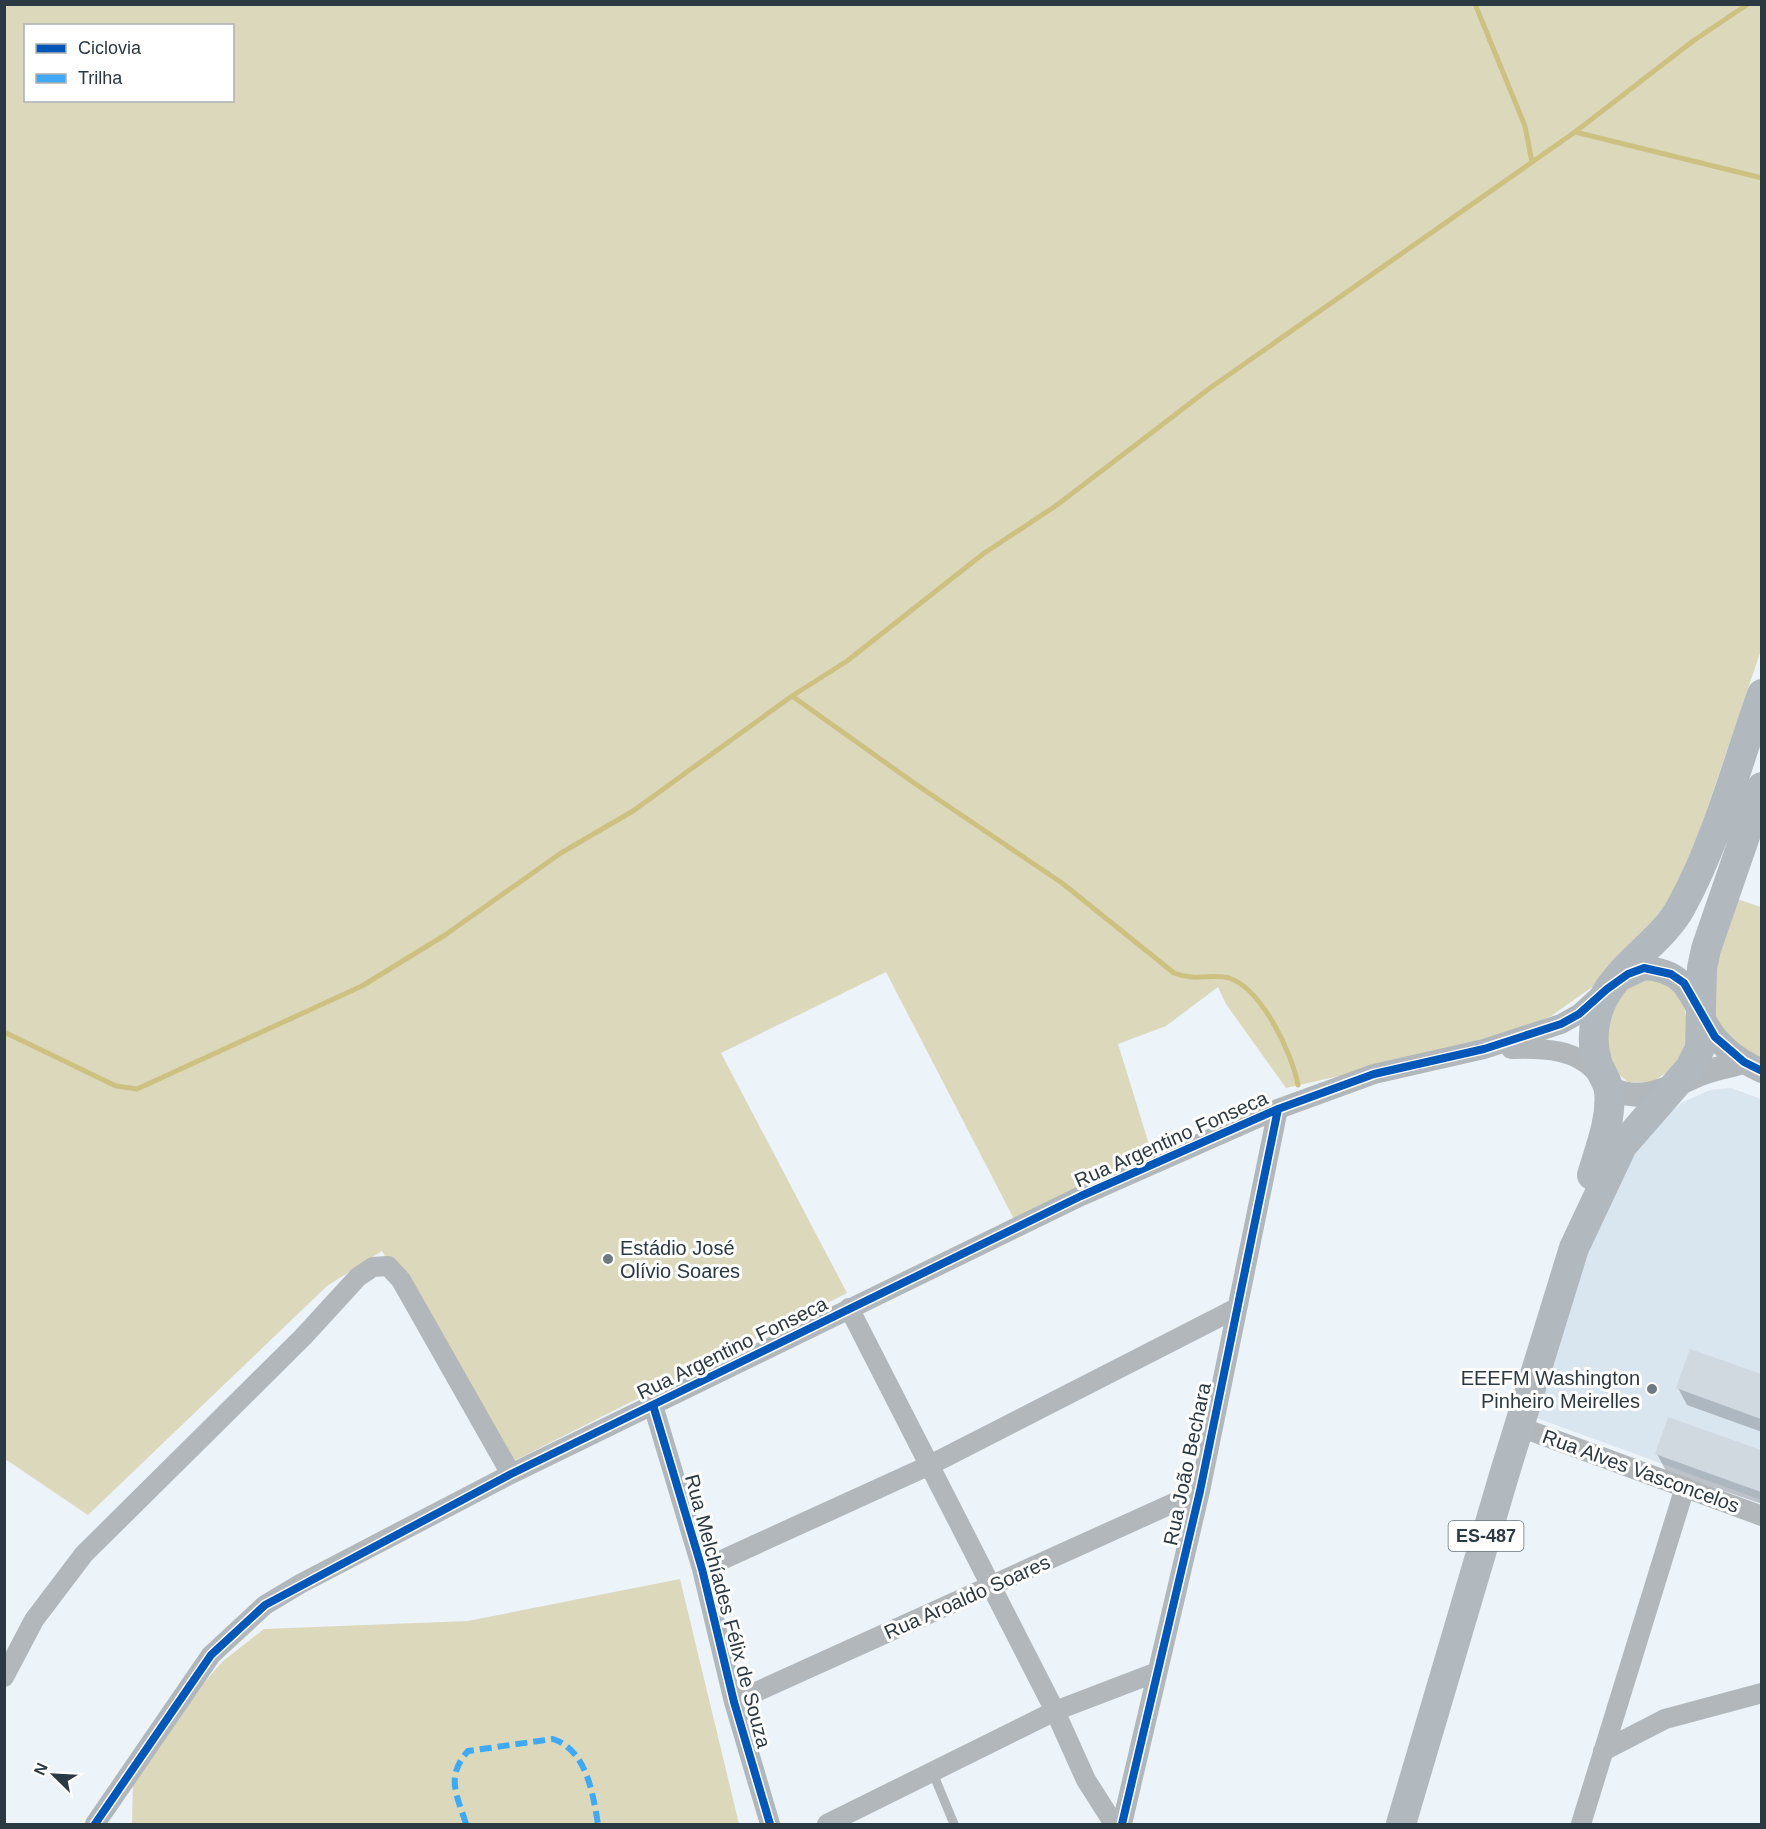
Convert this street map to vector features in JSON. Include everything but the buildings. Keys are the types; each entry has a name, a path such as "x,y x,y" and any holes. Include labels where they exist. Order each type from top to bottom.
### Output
{"main road":[{"name":"ES-487","path":"1401,1824 1575,1248 1585,1197 1607,1125 1609,1088 1597,1062 1593,1036 1599,1010 1607,988 1650,947 1681,908 1718,821 1761,694"},
{"name":"ES-487","path":"1575,1248 1622,1146 1696,1059 1701,1041 1701,968 1761,787"}],"street":[{"path":"1484,1049 1561,1024 1579,1014 1607,988 1636,970 1654,969 1684,983 1715,1037 1753,1067"},
{"path":"1484,1049 1536,1048 1569,1054 1584,1061 1609,1088 1626,1095 1641,1096 1672,1087 1711,1070 1753,1067"},
{"name":"Rua Argentino Fonseca","path":"95,1824 212,1655 265,1605 511,1474 1081,1196 1278,1109 1374,1074 1484,1049"},
{"name":"Rua João Bechara","path":"1122,1824 1200,1491 1278,1109"},
{"path":"4,1677 34,1620 84,1554 303,1337 358,1277 373,1267 388,1266 401,1280 511,1474"},
{"path":"849,1308 1055,1712 1086,1780 1114,1824"},
{"path":"702,1569 930,1465 1236,1309"},
{"name":"Rua Melchíades Félix de Souza","path":"653,1405 702,1569 734,1702 770,1824"},
{"name":"Rua Alves Vasconcelos","path":"1520,1427 1761,1516"},
{"path":"1581,1824 1685,1487"},
{"name":"Rua Aroaldo Soares","path":"734,1702 1200,1491"},
{"path":"827,1824 1055,1712 1157,1672"},
{"path":"1603,1751 1665,1719 1761,1693"}],"lane":[{"path":"932,1772 954,1824"}],"shaded area":[{"path":"4,5 1761,5 1761,650 1700,830 1671,898 1605,978 1551,1016 1502,1039 1286,1088 1226,1004 1218,987 1166,1026 1118,1044 1152,1154 1014,1219 886,972 721,1053 847,1293 506,1465 382,1251 327,1286 88,1515 5,1459"},
{"path":"1734,898 1761,907 1761,1060 1736,1048 1707,1015 1707,977"},
{"path":"1661,976 1682,999 1689,1028 1684,1047 1673,1068 1651,1083 1628,1082 1612,1069 1605,1027 1612,1001 1642,977"},
{"path":"1731,1088 1761,1099 1761,1500 1534,1417 1608,1184 1640,1137 1683,1102 1710,1090"},
{"path":"680,1579 739,1824 132,1824 133,1784 182,1708 223,1661 264,1629 468,1621"}],"waterway":[{"path":"1475,4 1525,126 1532,162"},
{"path":"4,1032 116,1086 137,1089 362,986 445,935 561,853 633,811 792,696 847,661 983,554 1057,505 1210,388 1575,132 1693,41 1748,4"},
{"path":"1575,132 1762,178"},
{"path":"792,696 914,783 1062,883 1174,973 1189,977 1229,978 1241,984 1264,1008 1274,1024 1289,1056 1298,1085"}],"marked path":[{"path":"466,1824 457,1795 455,1778 461,1760 468,1751 553,1739 574,1753 581,1763 591,1787 598,1824"}],"cycle path":[{"path":"95,1824 211,1655 265,1605 511,1474 1081,1196 1278,1109 1374,1074 1484,1049 1561,1024 1579,1014 1628,974 1644,968 1671,974 1684,983 1715,1037 1744,1062 1762,1071"},
{"path":"1122,1824 1200,1491 1278,1109"},
{"path":"653,1405 702,1569 734,1702 770,1824"}],"place":[{"name":"Estádio José Olívio Soares","path":"608,1259"},
{"name":"EEEFM Washington Pinheiro Meirelles","path":"1652,1389"}]}
